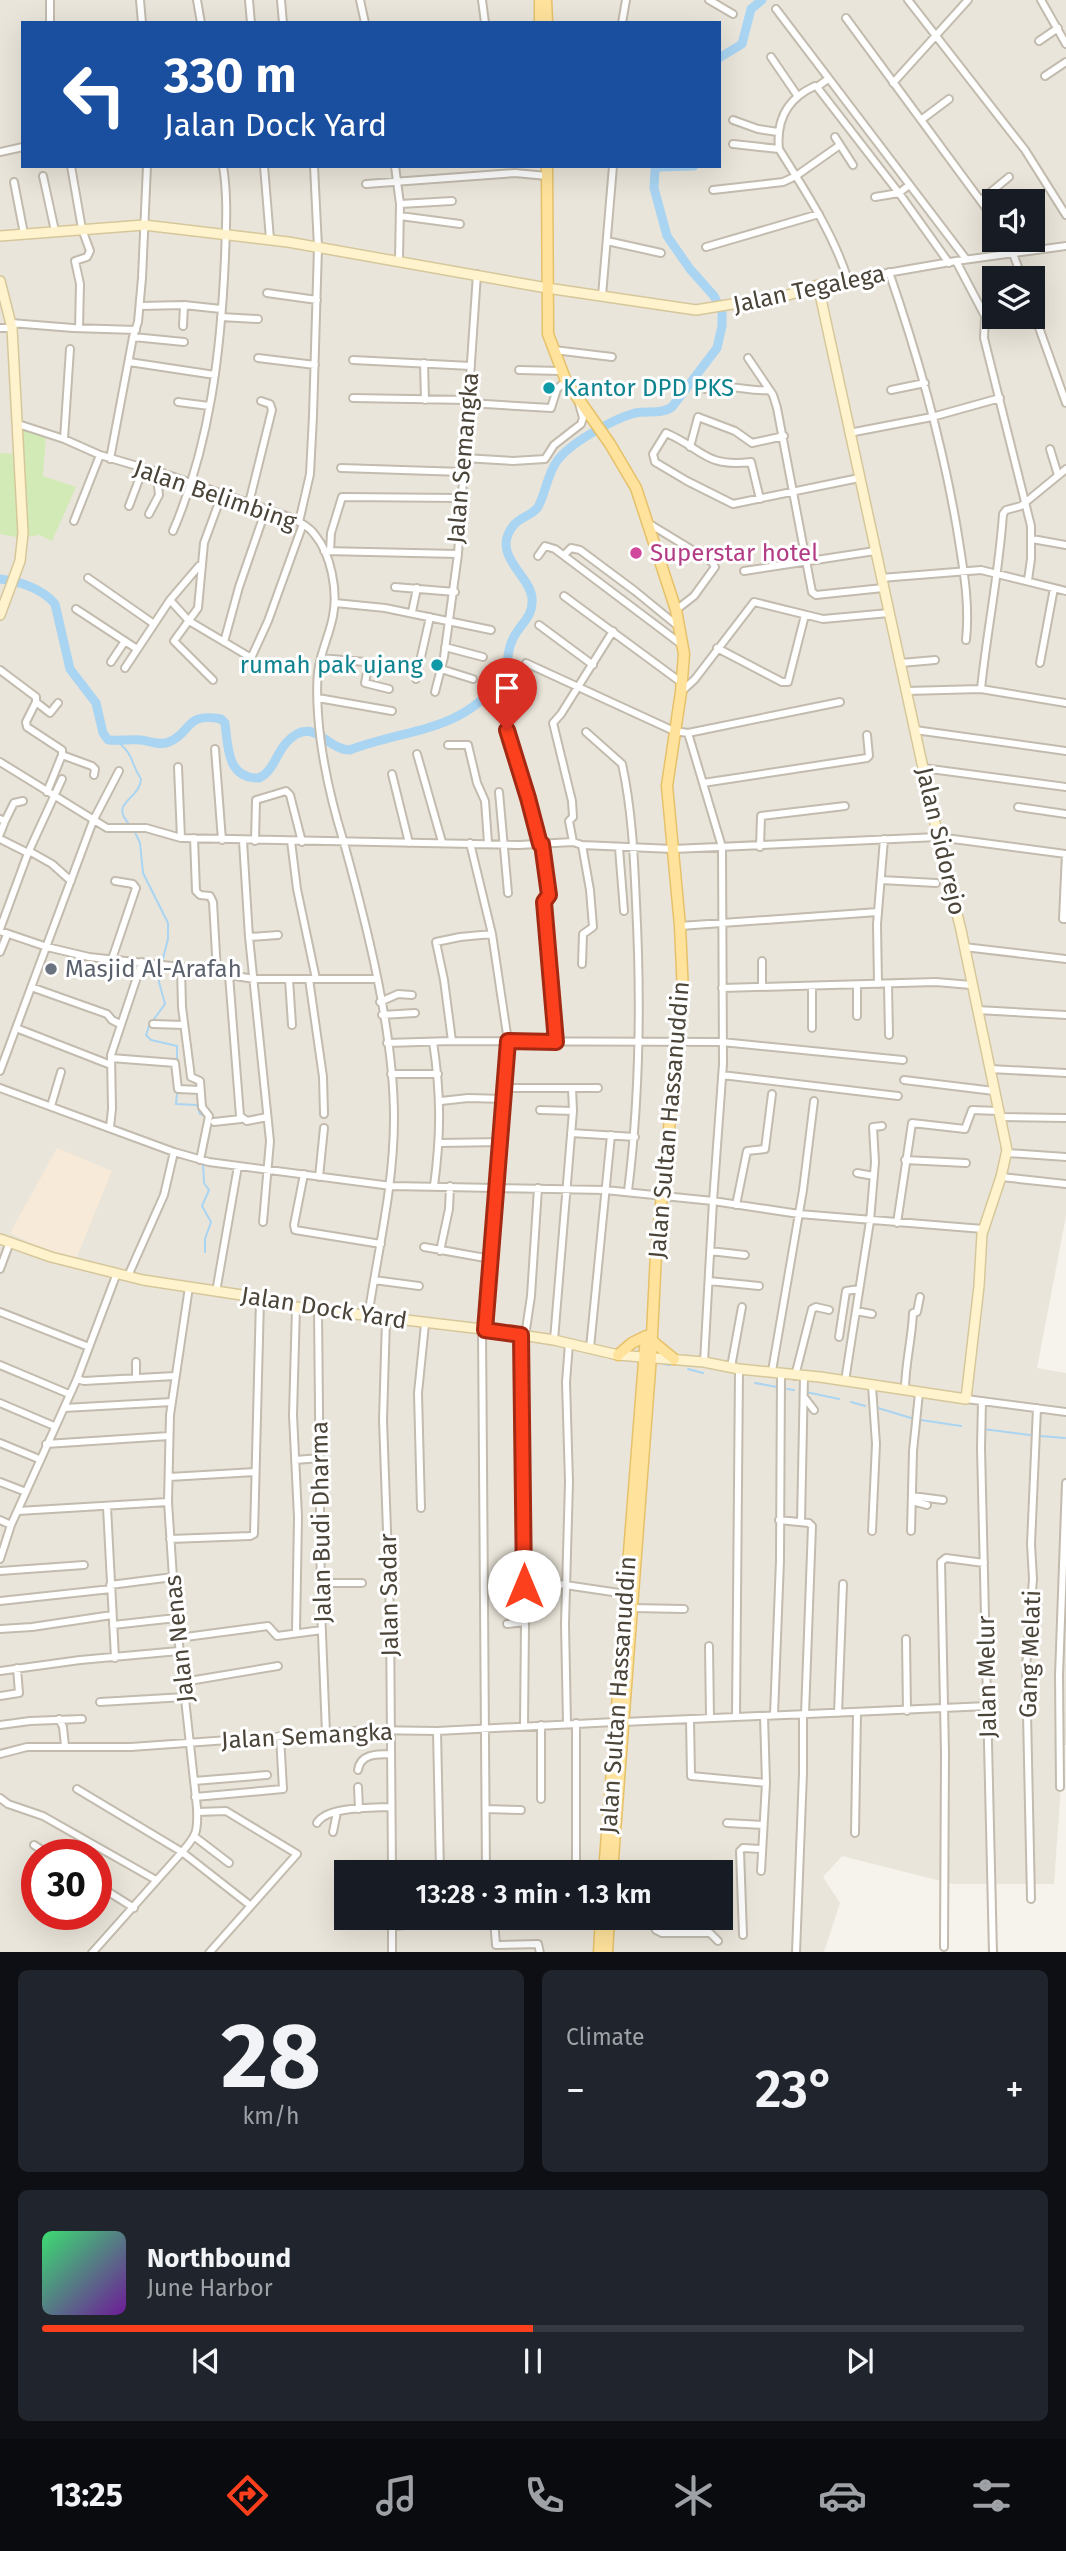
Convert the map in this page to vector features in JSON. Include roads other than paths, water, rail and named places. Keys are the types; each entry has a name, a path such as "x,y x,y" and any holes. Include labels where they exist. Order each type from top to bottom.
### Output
{"main road":[{"path":"540,0 540,21"},
{"path":"547,0 547,21"},
{"path":"549,169 550,288 554,347 563,376 578,398"},
{"name":"Jalan Sultan Hassanuddin","path":"578,398 632,480 676,610 683,645 682,688 667,786 683,986 661,1195 654,1309 648,1320 632,1608 619,1722"},
{"path":"618,1355 632,1343 648,1338 674,1359"},
{"name":"Jalan Sultan Hassanuddin","path":"612,1860 626,1594 647,1356"},
{"name":"Jalan Sultan Hassanuddin","path":"606,1860 615,1792"},
{"path":"598,1952 600,1930"},
{"path":"607,1952 608,1930"}],"street":[{"path":"50,0 50,21"},
{"path":"140,0 142,21"},
{"path":"197,0 201,21"},
{"path":"249,0 251,21"},
{"path":"281,0 283,21"},
{"path":"360,0 365,21"},
{"path":"482,0 485,21"},
{"path":"622,21 626,0"},
{"path":"709,0 733,14"},
{"path":"908,0 1031,159 1066,215"},
{"path":"893,83 968,0"},
{"path":"1041,0 1066,44"},
{"path":"776,9 966,259"},
{"path":"846,18 981,200 1009,177"},
{"path":"1039,41 1058,28"},
{"path":"771,57 797,95"},
{"path":"1045,76 1066,62"},
{"path":"817,88 828,79"},
{"path":"848,281 838,252 819,214 779,149 778,132 784,111 797,95 815,86 952,262 985,316 984,338 1032,539 1028,580"},
{"path":"922,120 949,99"},
{"path":"733,120 758,129 778,132"},
{"path":"835,137 853,165"},
{"path":"733,144 779,149"},
{"path":"713,190 767,184 796,176 840,145"},
{"path":"0,152 21,147"},
{"path":"71,168 89,254 75,261 80,284 79,328"},
{"path":"110,459 140,306 146,168"},
{"path":"173,531 193,483 215,375 227,234 223,168"},
{"path":"264,168 270,239"},
{"path":"170,600 189,621 247,656 254,655 301,523 310,474 318,247 314,168"},
{"path":"395,168 400,204 399,261"},
{"path":"602,296 613,168"},
{"path":"366,184 549,169"},
{"path":"43,176 55,231"},
{"path":"14,182 24,234"},
{"path":"876,197 899,193 908,186"},
{"path":"400,204 452,201"},
{"path":"706,247 819,214"},
{"path":"400,216 460,224"},
{"name":"Jalan Tegalega","path":"0,236 144,225 270,239 550,288 701,310 788,295 818,285 889,272 1066,246"},
{"path":"607,242 660,253"},
{"path":"1013,253 1018,266"},
{"path":"889,272 925,383 950,487 968,606 966,640"},
{"name":"Jalan Semangka","path":"327,551 458,554 477,274"},
{"path":"0,281 12,325 23,533 19,564 0,615"},
{"name":"Jalan Sidorejo","path":"818,285 1006,1138 1001,1177 983,1229 966,1399"},
{"path":"267,293 317,300"},
{"path":"140,306 184,305 221,309"},
{"path":"183,326 184,305"},
{"path":"221,317 258,319"},
{"path":"0,328 12,325 136,330"},
{"path":"1040,329 1066,403"},
{"path":"133,337 184,342"},
{"path":"554,347 612,357"},
{"path":"64,439 69,349"},
{"path":"258,358 315,365"},
{"path":"748,358 777,408 812,592 816,595 883,588"},
{"path":"353,360 471,366"},
{"path":"129,362 215,375"},
{"path":"424,363 425,400"},
{"path":"353,398 551,408 563,376 519,370"},
{"path":"891,390 925,383"},
{"path":"705,389 722,386 752,391 768,390"},
{"path":"464,458 513,461 545,459 554,445 581,424 583,418 578,398"},
{"path":"849,433 932,416 1000,398"},
{"path":"250,503 272,410 270,404 261,401"},
{"path":"178,402 209,406"},
{"path":"690,447 698,417 735,431 752,443 784,436"},
{"name":"Jalan Belimbing","path":"18,424 64,439 110,459 163,473 250,503 301,523 315,535 327,551 335,603 319,666 318,714 335,820 343,842"},
{"path":"760,499 751,462 729,464 704,455 666,433 653,452 652,458 655,462 730,503 760,499 859,478"},
{"path":"1050,449 1058,475"},
{"path":"74,521 100,455"},
{"path":"129,506 143,468"},
{"path":"341,468 463,472"},
{"path":"981,689 986,636 998,572 1003,514 1021,506 1066,468"},
{"path":"149,514 159,495 163,473"},
{"path":"213,680 174,640 198,607 204,541 222,494"},
{"path":"327,551 342,497 461,498"},
{"path":"224,642 239,587 266,509"},
{"path":"648,523 712,562 715,568 694,596 676,610"},
{"path":"1032,539 1066,545"},
{"path":"538,556 543,547 547,546 564,555 683,645"},
{"path":"564,555 571,548 580,550 680,628"},
{"path":"744,571 875,551"},
{"path":"435,692 454,592 458,554"},
{"path":"125,668 170,600 200,565"},
{"path":"881,578 964,570 998,572 1066,591"},
{"path":"88,578 154,624"},
{"path":"396,587 454,592"},
{"path":"412,612 417,588"},
{"path":"1040,663 1055,588"},
{"path":"564,596 613,631 682,688 695,679 754,602 829,619 889,613"},
{"path":"335,603 412,612 491,630"},
{"path":"76,609 137,649"},
{"path":"717,648 782,682 788,682 805,615"},
{"path":"416,679 430,617"},
{"path":"538,625 593,665"},
{"path":"573,842 569,821 573,817 572,801 553,723 613,631"},
{"path":"111,662 125,641"},
{"path":"445,646 483,657"},
{"path":"321,658 365,663 368,667 365,683 389,689"},
{"path":"901,663 935,660"},
{"path":"526,663 674,731 688,733 840,702"},
{"path":"441,668 473,679"},
{"path":"0,670 34,694 36,702 26,725 62,750 47,792"},
{"path":"906,691 981,689 1066,703"},
{"path":"318,698 393,711"},
{"path":"36,702 50,713 58,703"},
{"path":"507,730 541,844 549,895 544,902 556,1042"},
{"path":"915,730 1066,751"},
{"path":"586,732 622,764 633,846 639,948 639,1043 635,1137 628,1191"},
{"path":"688,733 722,847 722,1075 704,1362"},
{"path":"703,783 867,758 867,735"},
{"path":"449,745 468,744 477,783 485,801 488,843"},
{"path":"215,749 222,840"},
{"path":"62,754 92,766 95,769 94,775"},
{"path":"417,754 442,842"},
{"path":"0,762 107,828 146,828 181,838 504,845 573,842 619,848 633,846 673,849 938,837 1066,855 1063,919 1066,919"},
{"path":"178,767 181,838"},
{"path":"923,768 1066,787"},
{"path":"0,1071 93,821 119,771"},
{"path":"392,774 409,842"},
{"path":"62,779 29,852 0,930 7,935 47,947 112,959 254,979 376,979"},
{"path":"256,841 256,800 286,791 302,842"},
{"path":"499,792 508,893"},
{"path":"0,834 3,820 14,803 23,801"},
{"path":"760,847 761,816 845,806"},
{"path":"1018,807 1066,814"},
{"path":"194,838 196,891 198,894 209,895 212,899 217,972"},
{"path":"0,839 52,864 71,881"},
{"path":"878,984 877,912 884,839"},
{"path":"243,841 249,937 270,1134 263,1223"},
{"path":"291,842 313,979 324,1114"},
{"path":"343,842 372,955 387,1043 394,1118 391,1186 368,1317"},
{"path":"470,843 492,934 508,1041 502,1142 481,1346 486,1860"},
{"path":"582,845 593,927 583,933 582,964"},
{"path":"619,848 624,911"},
{"path":"881,880 936,883"},
{"path":"112,959 136,888 133,884 115,881"},
{"path":"680,926 877,912"},
{"path":"452,1041 436,942 492,934"},
{"path":"0,952 7,935"},
{"path":"249,937 278,935"},
{"path":"964,947 1066,959"},
{"path":"762,961 762,985"},
{"path":"110,1127 113,1109 111,1062 120,1024 142,962"},
{"path":"181,967 184,1025 192,1078 199,1080 202,1109 211,1117 247,1121 268,1117"},
{"path":"229,975 242,1119"},
{"path":"289,979 292,1025"},
{"path":"722,988 936,982 971,985"},
{"path":"888,984 889,1035"},
{"path":"857,985 857,1016"},
{"path":"812,986 812,1028"},
{"path":"31,987 107,1014 120,1024"},
{"path":"380,1002 398,994 412,995"},
{"path":"977,1010 1066,1015"},
{"path":"382,1015 415,1013"},
{"path":"153,1024 184,1025"},
{"path":"16,1028 111,1062 173,1062 180,1089 200,1090"},
{"path":"433,1042 441,1101 440,1143 434,1186"},
{"path":"387,1043 722,1042 903,1059"},
{"path":"990,1069 1066,1073"},
{"path":"51,1106 61,1072"},
{"path":"391,1074 438,1074"},
{"path":"722,1075 898,1096"},
{"path":"904,1080 994,1091"},
{"path":"0,1088 203,1161 391,1186 628,1191 799,1214 983,1229"},
{"path":"504,1088 598,1088"},
{"path":"554,1340 573,1111 572,1088"},
{"path":"736,1205 747,1151 765,1149 772,1094"},
{"path":"441,1101 468,1098 505,1099"},
{"path":"774,1715 779,1520 776,1372 814,1101"},
{"path":"540,1110 573,1111"},
{"path":"897,1223 912,1123 965,1129 972,1110 1066,1118"},
{"path":"203,1161 211,1117"},
{"path":"845,1381 870,1221 874,1176 873,1127 882,1126"},
{"path":"318,1177 324,1128"},
{"path":"571,1133 635,1137"},
{"path":"590,1349 611,1135"},
{"path":"440,1143 502,1142"},
{"path":"128,1276 164,1195 174,1152"},
{"path":"1006,1153 1066,1157"},
{"path":"905,1160 966,1163"},
{"path":"216,1292 238,1166"},
{"path":"857,1172 874,1176"},
{"path":"303,1174 295,1230 381,1244"},
{"path":"1001,1177 1066,1184"},
{"path":"440,1251 449,1209 450,1186"},
{"path":"524,1726 523,1336 531,1296 538,1188"},
{"path":"0,1269 5,1241"},
{"name":"Jalan Dock Yard","path":"5,1241 51,1257 128,1276 296,1307 425,1327 554,1340 618,1355 704,1362 966,1399"},
{"path":"424,1247 491,1259"},
{"path":"710,1251 745,1255"},
{"path":"0,1558 11,1525 77,1379 117,1273"},
{"path":"374,1280 419,1286"},
{"path":"709,1282 759,1286"},
{"name":"Jalan Nenas","path":"189,1287 172,1402 168,1502 179,1651 197,1812 195,1837"},
{"path":"839,1337 846,1291 859,1289"},
{"path":"905,1390 905,1364 912,1342 913,1313 917,1312 920,1297"},
{"path":"170,1539 253,1535 260,1299"},
{"path":"296,1307 293,1415 298,1517 296,1632"},
{"path":"736,1717 735,1368 741,1307"},
{"path":"801,1522 804,1398 799,1376 812,1309 816,1307 829,1310"},
{"name":"Jalan Budi Dharma","path":"318,1310 321,1583 326,1733"},
{"path":"856,1311 872,1314"},
{"path":"0,1312 89,1347"},
{"name":"Jalan Sadar","path":"386,1319 383,1420 386,1460 392,1860"},
{"path":"421,1508 418,1393 425,1327"},
{"path":"567,1723 569,1482 566,1382 569,1344"},
{"path":"135,1362 136,1378"},
{"path":"0,1365 69,1394"},
{"path":"77,1379 84,1381 175,1376"},
{"path":"872,1386 876,1444 872,1531"},
{"path":"911,1531 913,1451 919,1393"},
{"path":"804,1398 814,1410"},
{"path":"966,1399 1066,1412"},
{"name":"Jalan Melur","path":"982,1401 980,1435 993,1952"},
{"path":"64,1408 172,1402"},
{"path":"0,1403 54,1426"},
{"name":"Gang Melati","path":"1031,1899 1026,1667 1033,1579 1031,1544 1037,1408"},
{"path":"46,1444 169,1436"},
{"path":"0,1443 40,1459"},
{"path":"295,1460 320,1458"},
{"path":"169,1477 255,1472"},
{"path":"0,1482 26,1492"},
{"path":"1060,1787 1066,1483"},
{"path":"912,1499 943,1500"},
{"path":"912,1499 927,1505"},
{"path":"18,1511 168,1502"},
{"path":"107,1507 115,1658"},
{"path":"0,1520 11,1525"},
{"path":"779,1520 810,1523 812,1526 796,1952"},
{"path":"944,1947 941,1562 946,1558 984,1563"},
{"path":"0,1571 84,1565"},
{"path":"0,1601 173,1577"},
{"path":"321,1583 362,1583"},
{"path":"506,1598 508,1587 524,1583 567,1585 626,1594"},
{"path":"838,1713 843,1584"},
{"path":"632,1608 684,1609"},
{"path":"0,1629 112,1615"},
{"path":"113,1625 176,1618"},
{"path":"507,1623 525,1622"},
{"path":"178,1638 268,1626 275,1636 322,1630"},
{"path":"906,1639 907,1711"},
{"path":"709,1646 710,1718"},
{"path":"0,1671 179,1651"},
{"path":"183,1682 278,1666"},
{"path":"0,1696 19,1693 17,1668"},
{"path":"100,1702 185,1697"},
{"name":"Jalan Semangka","path":"0,1754 27,1747 131,1747 326,1733 437,1731 988,1706"},
{"path":"855,1833 858,1713"},
{"path":"761,1871 766,1783 764,1716"},
{"path":"690,1719 691,1776 766,1783"},
{"path":"59,1720 63,1727 65,1746"},
{"path":"0,1725 82,1720"},
{"path":"576,1723 576,1860"},
{"path":"541,1725 541,1799"},
{"path":"437,1731 440,1860"},
{"path":"195,1797 283,1789 280,1736"},
{"path":"358,1770 360,1762 367,1757 390,1754"},
{"path":"194,1781 267,1775"},
{"path":"358,1787 359,1809"},
{"path":"77,1789 182,1852 251,1906"},
{"path":"0,1798 8,1804 43,1816 156,1880"},
{"path":"317,1823 323,1815 391,1807"},
{"path":"486,1809 521,1810"},
{"path":"197,1812 226,1811 296,1853 209,1952"},
{"path":"333,1832 337,1812"},
{"path":"727,1823 763,1825"},
{"path":"92,1952 195,1837 229,1863"},
{"path":"743,1934 740,1851 743,1848 761,1849"},
{"path":"112,1894 134,1908"},
{"path":"392,1930 392,1952"},
{"path":"495,1930 496,1945 538,1944 540,1952"},
{"path":"656,1930 662,1933 710,1933 719,1941"}],"waterway":[{"path":"721,57 742,44 751,9 762,0"},
{"path":"0,579 30,587 55,604 70,669 96,703 103,733 108,740 165,743 182,734 190,724 200,718 221,719 225,723 231,760 235,767 248,777 259,778 268,772 286,743 304,731 312,732 334,745 350,750 436,725 474,706 490,692 504,672 512,641 531,611 530,590 509,556 507,537 516,523 538,507 557,461 582,439 615,420 635,413 663,411 672,407 717,348 722,312 714,296 690,269 667,236 654,188 657,168"},
{"path":"117,741 130,755 141,779 136,792 122,811 130,825"},
{"path":"134,830 140,843 143,873 168,923 168,939 162,962"},
{"path":"161,968 159,982 165,1004 149,1026 146,1035 151,1040 177,1046 177,1060"},
{"path":"177,1093 176,1104 197,1105 200,1114 204,1115"},
{"path":"203,1163 204,1183 209,1190 202,1206 211,1222 205,1239 205,1252"},
{"path":"663,1364 670,1365"},
{"path":"688,1369 703,1373"},
{"path":"755,1383 777,1387"},
{"path":"787,1389 794,1390"},
{"path":"806,1392 839,1399"},
{"path":"851,1402 865,1406"},
{"path":"878,1408 911,1418"},
{"path":"921,1420 961,1426"},
{"path":"983,1429 1030,1435"},
{"path":"1040,1436 1065,1438"}],"place":[{"name":"Kantor DPD PKS","path":"549,388"},
{"name":"Superstar hotel","path":"636,553"},
{"name":"rumah pak ujang","path":"437,665"},
{"name":"Masjid Al-Arafah","path":"51,969"}]}
